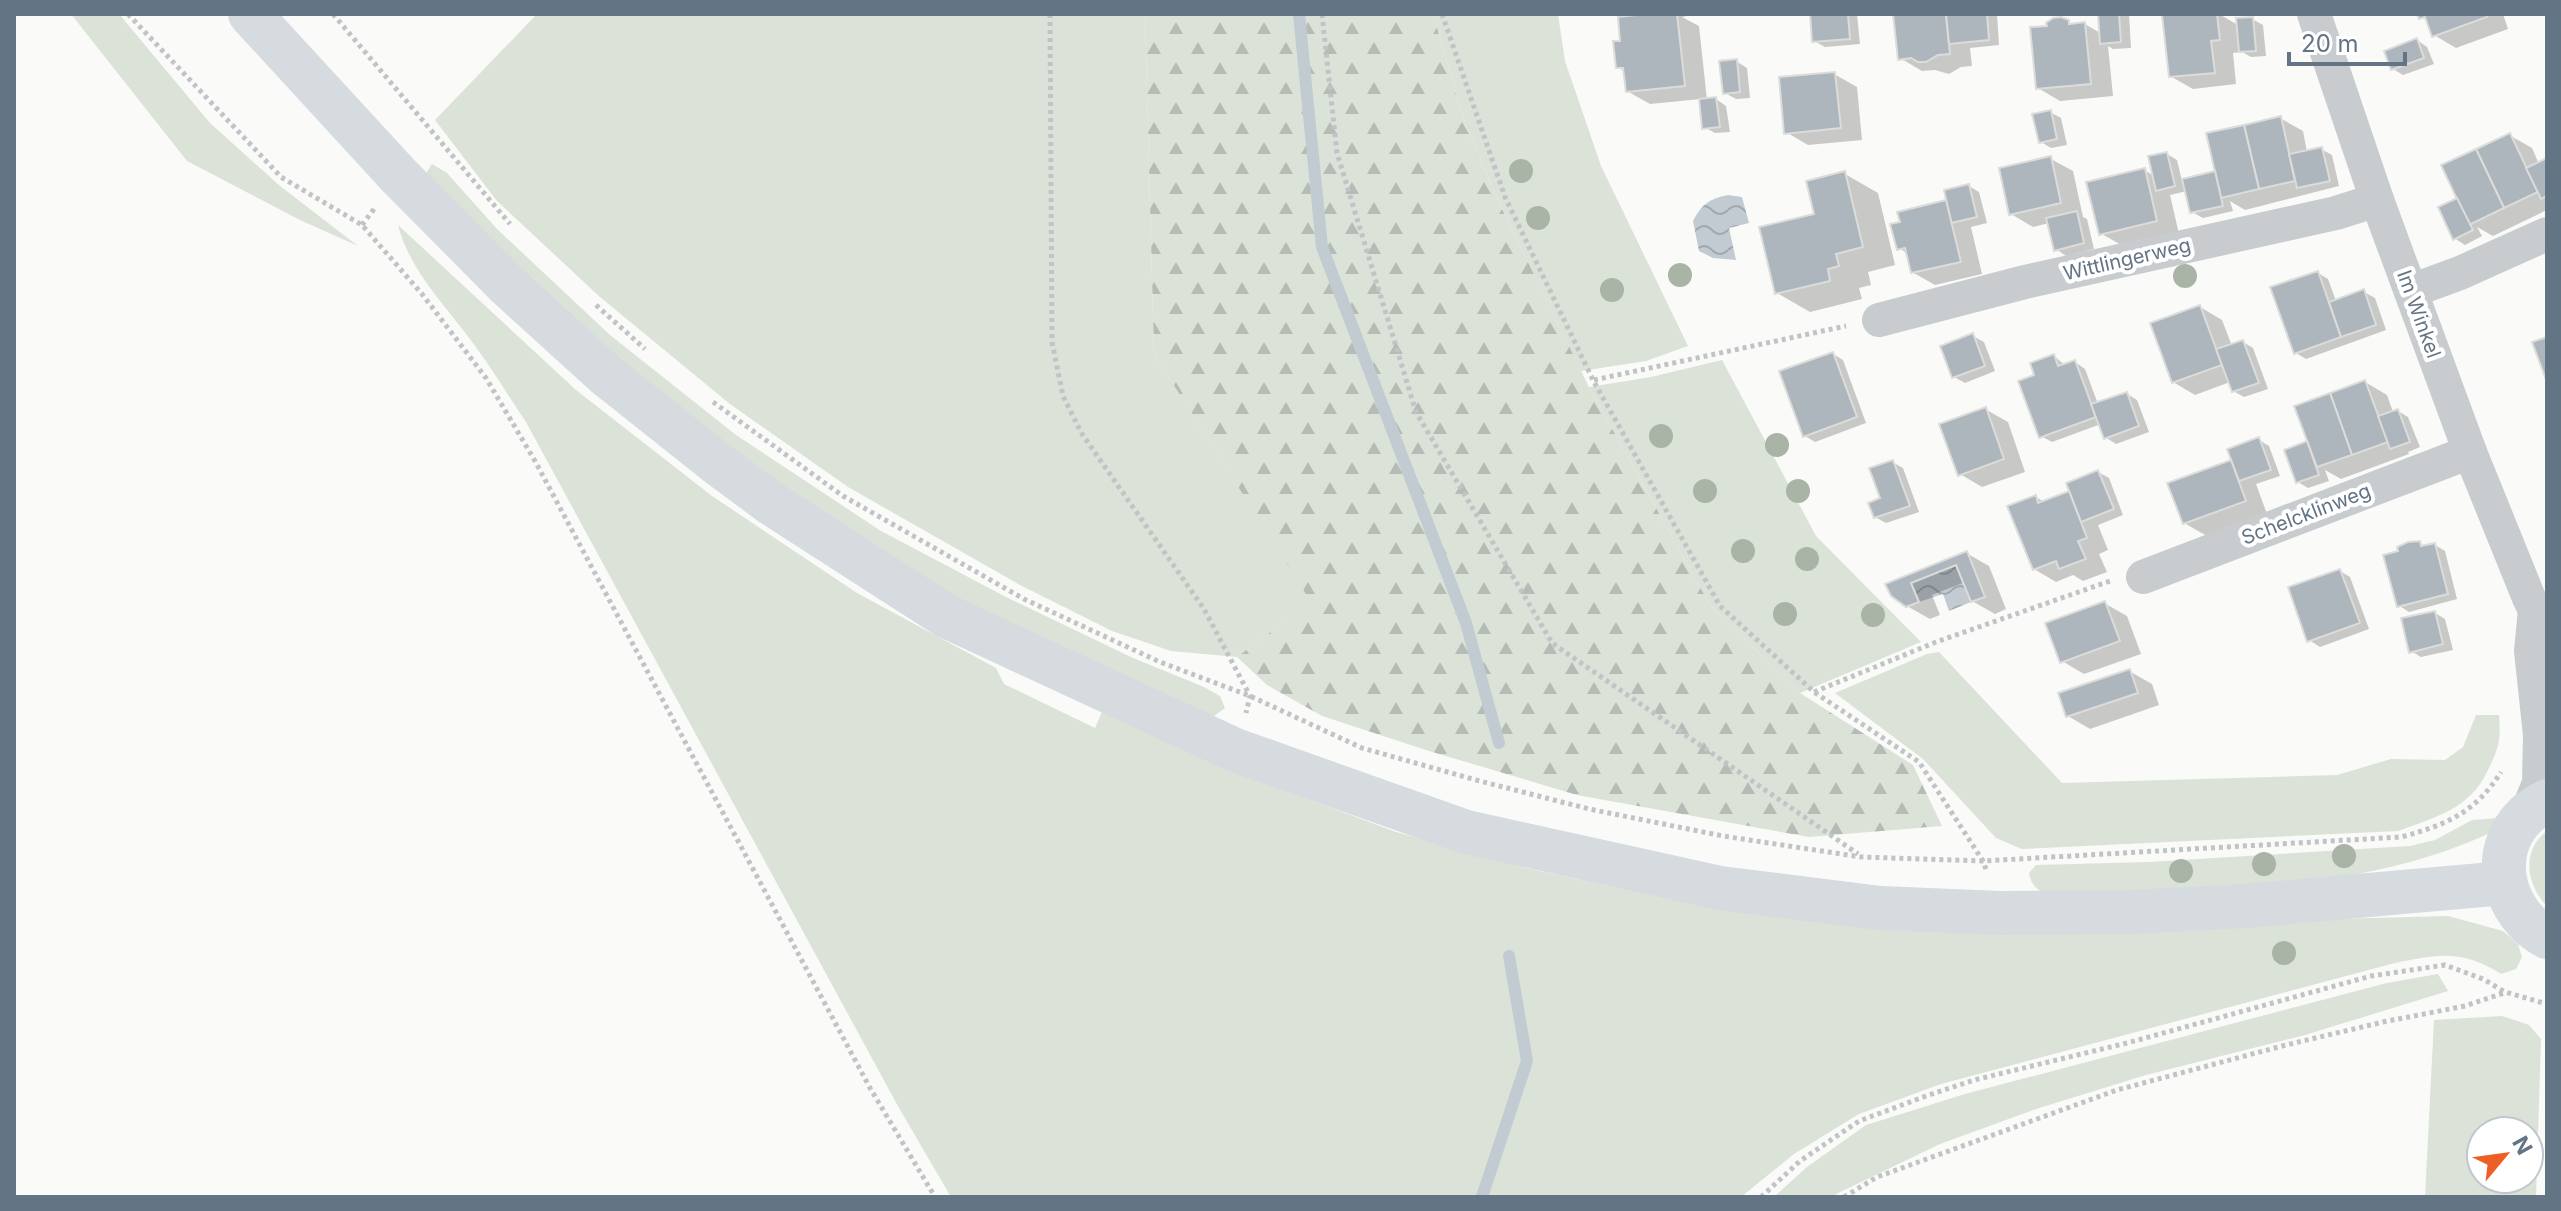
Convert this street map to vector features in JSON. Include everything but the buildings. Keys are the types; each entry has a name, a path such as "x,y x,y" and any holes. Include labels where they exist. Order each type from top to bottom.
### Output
{"main road":[{"path":"250,14 379,156 507,285 606,375 718,464 772,504 946,616 1235,750 1466,832 1720,888 1880,908 2000,913 2130,912 2246,906 2504,883"},
{"path":"2536,808 2511,835 2504,858 2504,883 2512,905 2526,923 2547,937"}],"street":[{"name":"Im Winkel","path":"2314,14 2377,200 2470,452 2539,608 2531,651 2540,735 2536,808"},
{"name":"Wittlingerweg","path":"1879,320 2025,282 2336,213 2377,200"},
{"path":"2411,291 2547,234"},
{"name":"Schelcklinweg","path":"2143,577 2470,452"}],"path":[{"path":"128,14 281,177 362,225 422,294 486,378 535,461 870,1088 935,1197"},
{"path":"333,14 514,230"},
{"path":"1050,14 1052,342 1063,396 1082,434 1204,609 1250,696"},
{"path":"1322,14 1337,153 1416,412 1552,643 1861,857"},
{"path":"1442,14 1505,197 1593,380 1720,606 1814,692 1919,762 1983,861"},
{"path":"594,303 652,355"},
{"path":"1593,380 1879,320"},
{"path":"701,394 843,496 1024,599 1160,662 1250,696 1362,748 1589,809 1723,836 1861,857 1983,861 2401,837 2435,828 2460,815 2481,799 2500,773 2513,739 2540,735"},
{"path":"1814,692 1936,642 2111,581 2143,577"},
{"path":"1761,1197 1800,1161 1859,1121 1974,1080 2070,1059 2371,976 2445,965 2483,979 2505,992 2547,1004"},
{"path":"1844,1197 1877,1177 2117,1090 2286,1045 2465,1006 2505,992"}],"green space":[{"path":"71,14 119,14 210,123 280,186 358,246 300,220 187,161"},
{"path":"537,14 1145,14 1154,354 1312,602 1237,657 1171,651 1112,631 1020,585 848,487 730,404 600,297 497,201 435,120"},
{"path":"1145,14 1433,14 1466,126 1501,207 1589,387 1710,605 1800,693 1913,765 1942,826 1809,837 1577,795 1322,716 1267,685 1237,657 1311,602 1154,354"},
{"path":"1433,14 1558,14 1565,61 1601,166 1688,346 1646,361 1581,371 1501,207 1466,126"},
{"path":"432,164 447,173 497,229 610,335 736,435 881,531 1006,597 1133,658 1204,687 1220,696 1225,708 1210,719 928,585 768,485 634,381 424,176"},
{"path":"398,225 576,390 712,496 857,593 996,668 1004,684 1095,728 1102,712 1239,773 1396,832 1526,868 1665,898 2260,921 2448,916 2503,931 2518,944 2522,957 2516,969 2501,974 2460,957 2434,956 2391,964 1941,1084 1859,1114 1794,1154 1741,1197 951,1197 899,1108 526,422 477,349 418,271"},
{"path":"1722,360 1816,536 1921,642 1800,693 1710,605 1589,387 1651,377"},
{"path":"1939,652 2062,783 2337,775 2391,759 2445,760 2463,747 2476,715 2499,715 2500,731 2495,755 2472,794 2450,810 2398,831 2022,849 1996,838 1923,759 1835,693 1927,654"},
{"path":"2497,818 2492,832 2440,853 2386,868 2274,886 2048,895 2035,887 2029,873 2036,865 2149,862 2410,846 2435,840 2472,820"},
{"path":"2547,831 2547,906 2535,889 2529,868 2533,848"},
{"path":"2438,974 2448,991 2305,1035 2146,1075 2036,1109 1940,1144 1830,1197 1774,1197 1807,1167 1866,1125 1965,1094 2387,983"},
{"path":"2502,1016 2529,1025 2541,1039 2539,1115 2465,1115 2465,1195 2536,1197 2425,1197 2434,1020"}],"water":[{"path":"1728,195 1742,197 1749,223 1729,228 1736,260 1713,258 1699,251 1693,221 1707,203"},
{"path":"1956,565 1971,602 1949,611 1943,594 1919,602 1911,583"}],"waterway":[{"path":"1299,14 1322,247 1466,623 1499,743"},
{"path":"1482,1197 1527,1061 1509,956"}]}
